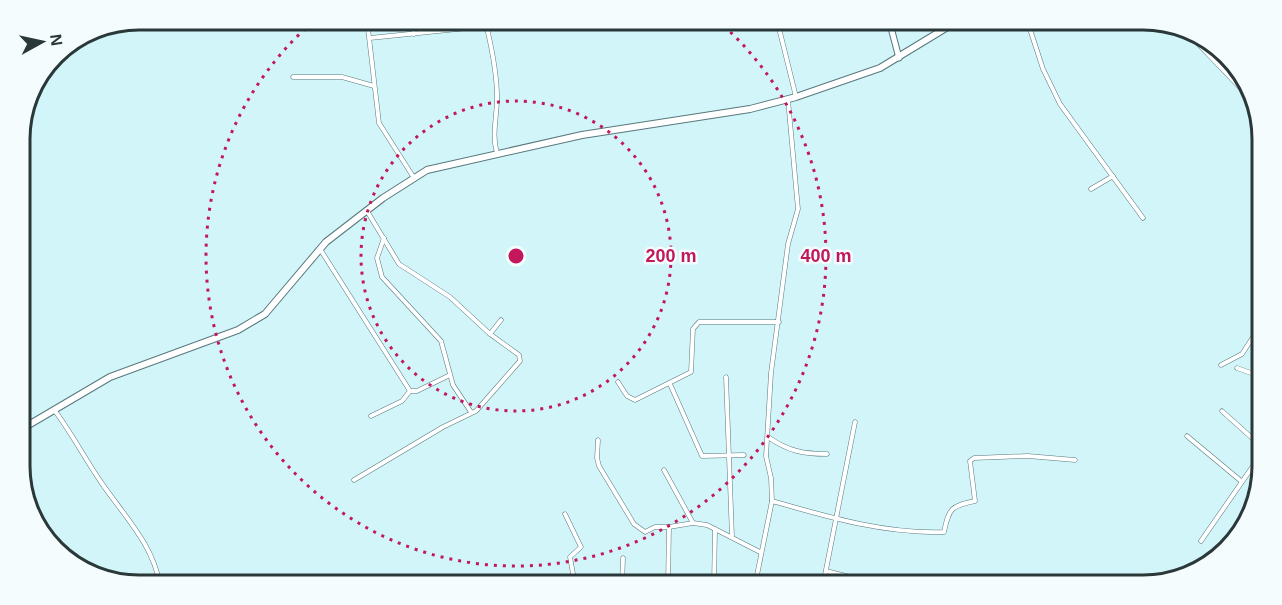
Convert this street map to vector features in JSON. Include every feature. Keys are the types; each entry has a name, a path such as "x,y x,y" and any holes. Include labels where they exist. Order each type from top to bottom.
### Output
{"main road":[{"path":"30,425 110,377 238,330 264,314 320,249 367,211 427,170 582,135 750,108 796,97 873,71 899,59 944,30"}],"street":[{"path":"369,30 379,123 414,178"},
{"path":"413,30 414,34"},
{"path":"370,38 450,30"},
{"path":"488,30 495,59 497,96 494,141 497,153"},
{"path":"779,30 796,97"},
{"path":"892,30 899,59"},
{"path":"1030,30 1043,69 1060,104 1143,218"},
{"path":"1202,48 1236,83"},
{"path":"293,77 342,77 374,86"},
{"path":"757,575 772,501 771,478 766,456 771,372 788,244 798,209 788,99"},
{"path":"1091,189 1113,176"},
{"path":"354,480 476,411 520,361 519,356 490,334 450,297 399,264 367,211"},
{"path":"384,238 377,258 382,277 441,341 453,385 471,412"},
{"path":"320,249 410,391"},
{"path":"490,334 501,320"},
{"path":"618,382 627,396 635,400 691,372 693,329 699,322 779,322"},
{"path":"1221,365 1242,354 1252,338"},
{"path":"1237,368 1252,373"},
{"path":"410,391 417,391 450,375"},
{"path":"726,377 732,537"},
{"path":"670,384 702,456 728,458 744,455"},
{"path":"371,416 402,401 410,391"},
{"path":"55,411 104,486 136,528 152,558 157,575"},
{"path":"1222,411 1252,438"},
{"path":"825,575 838,519 855,422"},
{"path":"768,436 785,449 807,454 827,454"},
{"path":"1187,436 1241,481"},
{"path":"598,440 599,466 634,524 645,532 655,528 693,523 715,529 760,552"},
{"path":"772,501 838,519 911,533 944,532 947,515 955,506 975,501 970,461 974,458 1028,456 1075,460"},
{"path":"1201,541 1252,466"},
{"path":"664,470 693,523"},
{"path":"565,514 581,546 570,557 573,575"},
{"path":"668,575 669,526"},
{"path":"714,575 715,529"},
{"path":"622,575 623,558"},
{"path":"826,571 842,575"}]}
